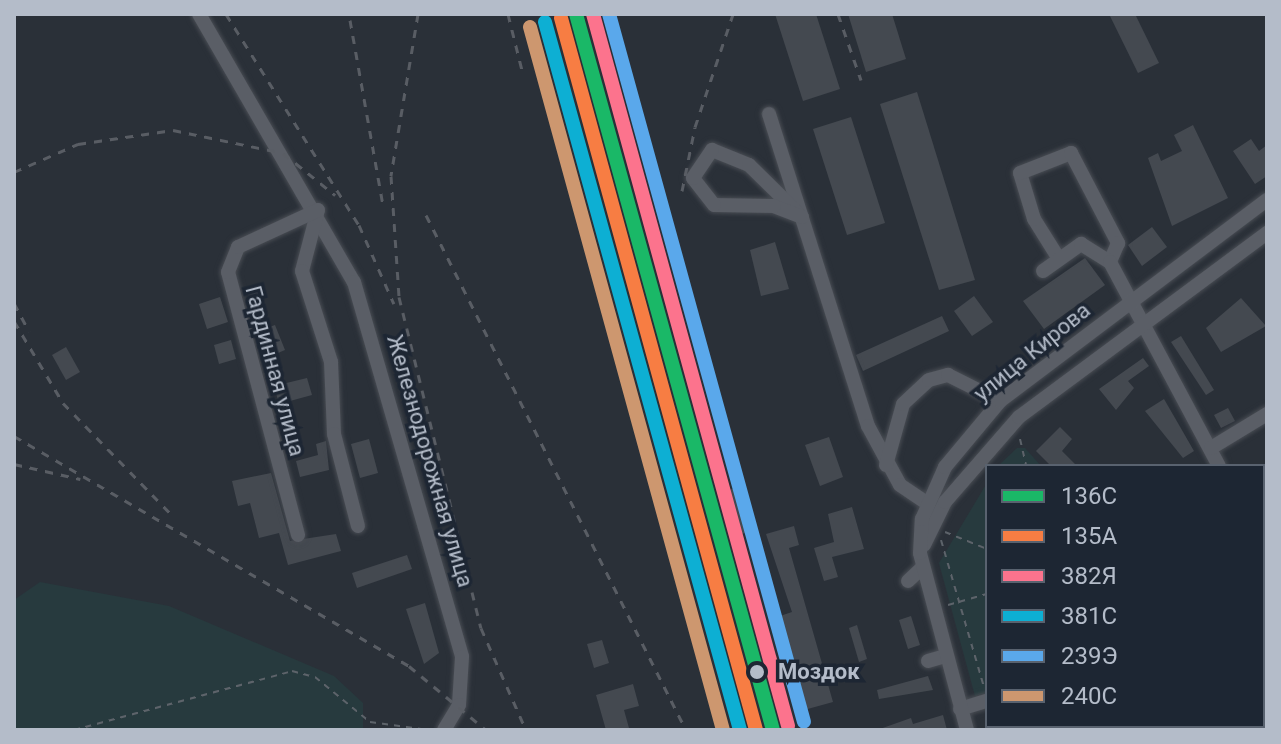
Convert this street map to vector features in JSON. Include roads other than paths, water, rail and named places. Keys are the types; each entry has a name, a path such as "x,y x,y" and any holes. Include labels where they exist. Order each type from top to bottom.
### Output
{"street":[{"path":"199,14 318,210 302,271 331,362 334,434 358,526"},
{"path":"769,114 886,465 927,503"},
{"path":"712,150 733,153 802,217 774,206 714,205 693,178 703,156 712,150"},
{"path":"1059,259 1034,219 1020,173 1071,153 1118,243 1110,262"},
{"name":"улица Кирова","path":"921,560 927,503 945,467 1000,401 1267,200"},
{"name":"Гардинная улица","path":"298,535 228,272 238,247 318,210"},
{"name":"Железнодорожная улица","path":"318,210 354,282 395,410 462,657 459,705 444,730"},
{"name":"улица Кирова","path":"921,560 932,528 977,459 1014,423 1267,233"},
{"path":"1043,271 1081,244 1110,262 1218,464"},
{"path":"886,465 903,404 929,380 948,375 1000,401"},
{"path":"1211,448 1267,414"},
{"path":"908,581 921,560"},
{"path":"921,560 932,610 967,730"},
{"path":"928,661 945,656"},
{"path":"960,709 985,701"}],"railway":[{"path":"226,14 359,225 394,304"},
{"path":"418,14 391,176 399,297 481,628 526,730"},
{"path":"508,14 523,74"},
{"path":"682,191 695,127 733,14"},
{"path":"838,14 861,80"},
{"path":"350,20 383,206"},
{"path":"14,172 78,144 173,130 283,153 335,195"},
{"path":"426,215 686,730"},
{"path":"14,303 29,331"},
{"path":"14,321 63,403 173,516"},
{"path":"14,436 409,666 486,730"},
{"path":"14,464 80,479"}],"place":[{"name":"Моздок","path":"757,672"}]}
